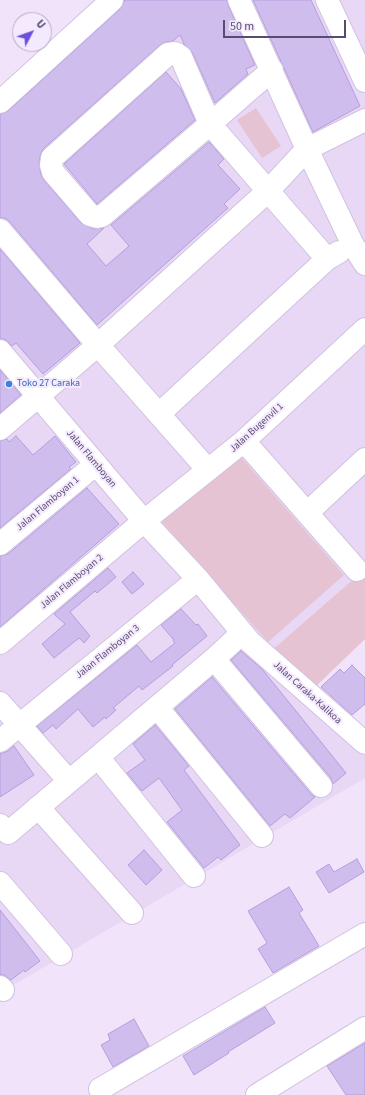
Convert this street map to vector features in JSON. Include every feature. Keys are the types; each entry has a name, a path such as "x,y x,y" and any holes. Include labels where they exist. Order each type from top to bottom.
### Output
{"street":[{"path":"0,102 112,0"},
{"path":"240,0 307,149 353,245 365,264"},
{"path":"327,0 365,81"},
{"path":"272,70 210,124 102,216 97,217 90,215 53,172 51,165 52,158 168,54 175,53 181,56 210,124 327,259"},
{"path":"0,429 98,345 268,191 307,149 365,120"},
{"path":"0,230 98,345 208,470"},
{"path":"159,414 327,259 353,245"},
{"name":"Jalan Bugenvil 1","path":"144,521 244,441 365,329"},
{"name":"Jalan Flamboyan","path":"0,351 144,521 198,578"},
{"path":"244,441 357,570"},
{"path":"307,513 365,459"},
{"name":"Jalan Flamboyan 1","path":"0,544 96,464"},
{"name":"Jalan Flamboyan 2","path":"0,643 144,521"},
{"name":"Jalan Caraka-Kalikoa","path":"198,578 246,638 365,744"},
{"name":"Jalan Flamboyan 3","path":"0,741 198,578"},
{"path":"3,833 38,807 214,659 246,638"},
{"path":"214,659 321,786"},
{"path":"0,703 69,781"},
{"path":"157,707 262,836"},
{"path":"98,756 194,876"},
{"path":"38,807 132,913"},
{"path":"0,883 61,954"},
{"path":"100,1089 365,934"},
{"path":"257,1095 365,1028"}],"shaded area":[{"path":"101,0 365,0 365,569 271,651 365,752 365,778 0,993 0,87 41,52 52,52 52,42"},
{"path":"256,108 281,146 262,158 237,120"},
{"path":"239,455 344,575 268,642 162,522"},
{"path":"365,569 365,639 312,690 271,651"}],"building":[{"path":"125,0 227,0 255,65 246,69 248,74 215,103 192,52 184,44 180,35 173,41 160,45 43,149 39,164 41,175 44,180 81,223 94,229 104,228 87,244 106,266 129,246 111,225 209,142 224,159 218,165 240,189 224,204 228,208 97,325 10,222 5,218 0,218 0,114 8,111 120,9"},
{"path":"253,0 311,0 360,106 313,132"},
{"path":"166,72 181,89 195,120 97,204 64,164"},
{"path":"0,249 80,343 43,374 16,343 12,346 5,339 0,339"},
{"name":"Toko 27 Caraka","path":"0,370 21,395 0,413"},
{"path":"16,436 33,455 55,436 76,462 69,467 71,469 0,528 0,441 7,439 9,442"},
{"path":"87,488 119,524 0,627 0,556 8,554"},
{"path":"108,568 116,577 97,593 95,591 70,612 90,636 84,643 79,638 54,658 42,644 65,624 54,614"},
{"path":"133,572 144,584 132,594 122,582"},
{"path":"181,609 196,625 198,624 207,636 172,665 173,666 142,690 139,686 113,708 116,710 106,719 105,717 93,727 78,709 56,729 53,725 43,733 37,726 137,645 151,662 175,643 161,625"},
{"path":"241,651 262,669 346,773 333,784 331,778 231,660"},
{"path":"352,665 365,678 365,704 352,715 321,687 340,669 344,673"},
{"path":"212,677 315,797 290,818 285,814 270,826 175,709"},
{"path":"155,725 189,766 184,770 240,845 221,860 218,857 204,868 167,822 182,810 159,778 142,791 127,773 145,760 133,744"},
{"path":"14,746 34,775 0,797 0,754 8,751"},
{"path":"144,850 162,870 146,885 128,865"},
{"path":"357,859 364,872 329,893 316,872 329,864 334,872"},
{"path":"289,887 303,910 299,913 319,946 273,973 258,949 267,943 248,911"},
{"path":"0,910 40,961 25,972 24,970 11,980 4,975 0,975"},
{"path":"265,1007 275,1023 194,1075 183,1056"},
{"path":"134,1019 149,1046 113,1067 101,1045 110,1040 108,1034"},
{"path":"365,1043 365,1095 346,1095 327,1066"}],"place":[{"name":"Toko 27 Caraka","path":"9,384"}]}
